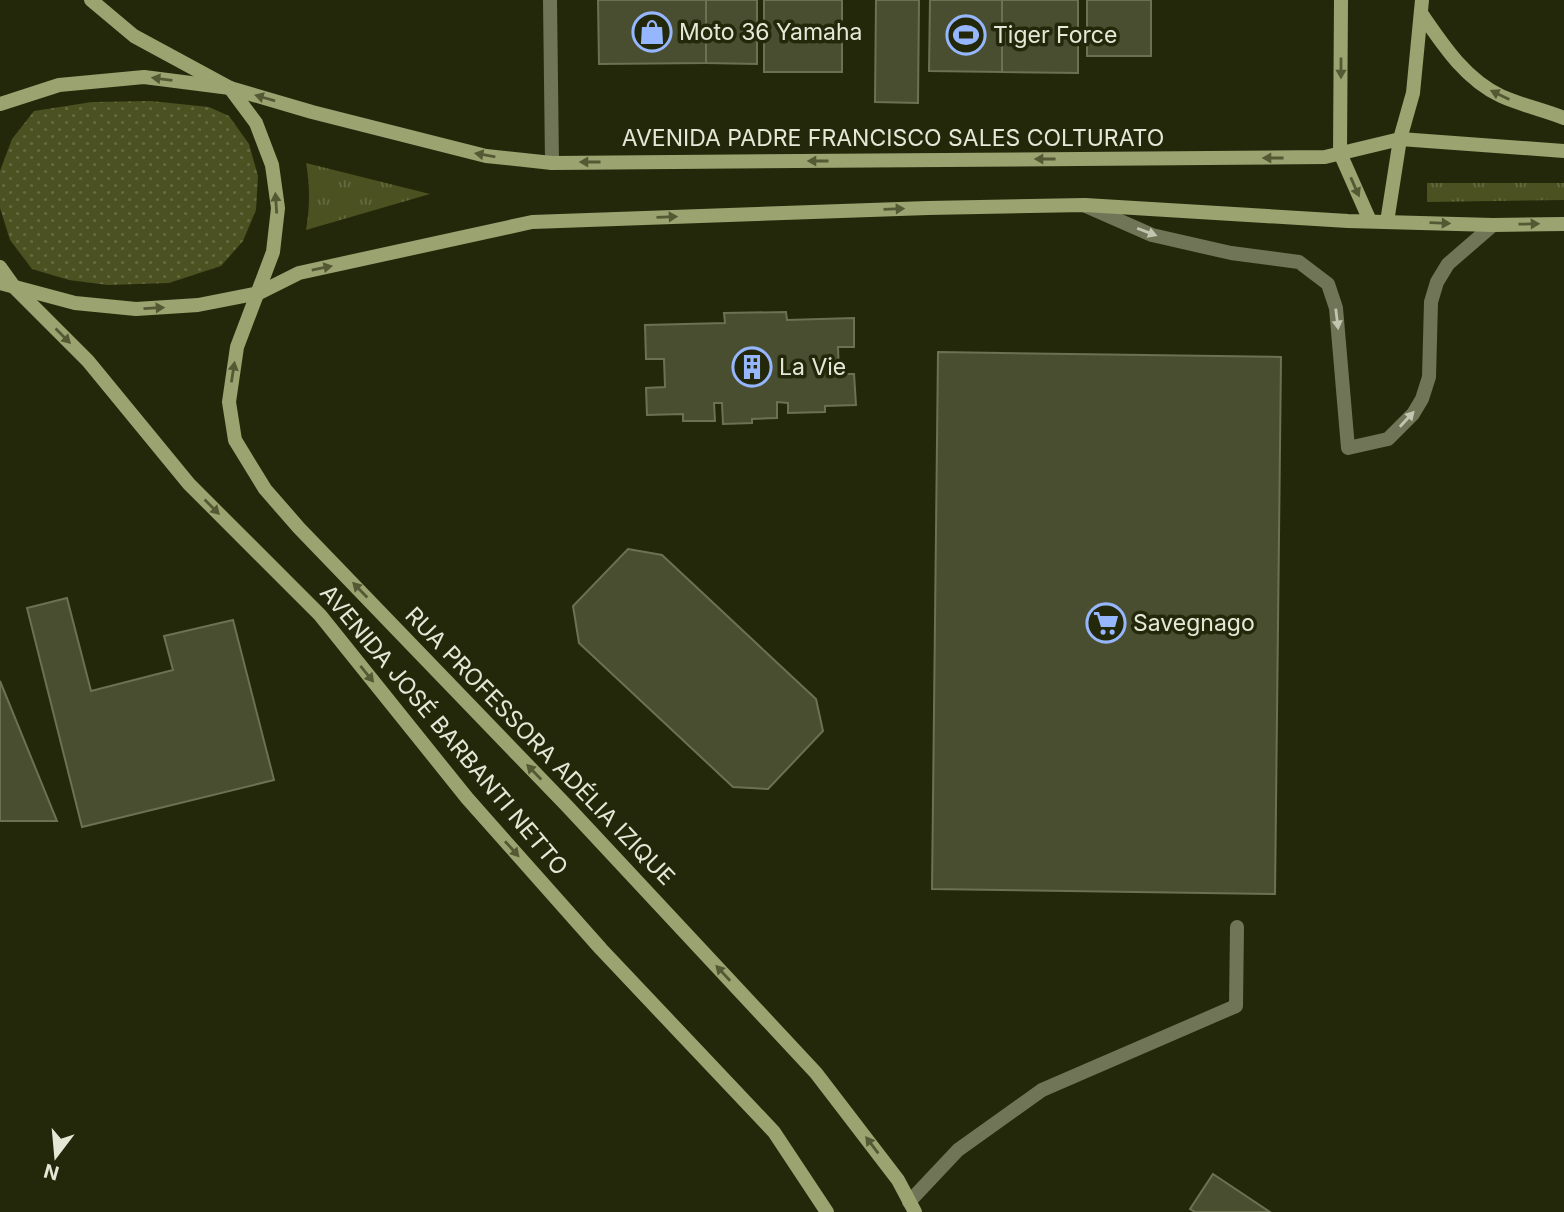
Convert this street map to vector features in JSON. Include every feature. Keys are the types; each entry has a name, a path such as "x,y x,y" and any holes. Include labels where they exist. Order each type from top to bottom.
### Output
{"main road":[{"path":"91,0 134,36 230,88"},
{"path":"1341,0 1340,153 1370,221"},
{"path":"1421,7 1452,57 1476,81 1499,95 1564,118"},
{"path":"1387,222 1400,139 1413,93 1421,7"},
{"path":"0,104 59,85 145,77 230,88"},
{"name":"AVENIDA PADRE FRANCISCO SALES COLTURATO","path":"230,88 312,112 486,156 552,163 1325,158 1400,139 1564,151"},
{"name":"RUA PROFESSORA ADÉLIA IZIQUE","path":"230,88 256,123 272,164 278,208 273,252 237,347 229,402 235,440 265,489 299,528 577,816 816,1073 898,1180 912,1207"},
{"path":"0,283 75,303 136,309 198,305 259,293 299,273 532,222 914,208 1085,205 1387,222 1493,225 1564,223"},
{"name":"AVENIDA JOSÉ BARBANTI NETTO","path":"0,267 15,288 88,360 189,484 320,615 467,798 601,948 774,1132 827,1212"}],"street":[{"path":"550,0 552,163"},
{"path":"1085,205 1152,235 1231,253 1298,262 1328,284 1336,308 1348,448 1388,439 1413,414 1422,399 1429,377 1431,302 1437,282 1448,264 1493,225"},
{"path":"912,1207 958,1150 1042,1090 1236,1006 1237,927"}],"green space":[{"path":"151,101 209,107 229,116 249,144 258,176 256,210 243,241 221,266 169,283 108,285 69,280 32,269 10,240 0,208 0,171 12,139 34,111 92,102"},
{"path":"306,163 430,194 306,230 309,196"},
{"path":"1427,183 1564,183 1564,200 1427,202"}],"building":[{"name":"Moto 36 Yamaha","path":"598,0 706,0 706,63 599,64"},
{"path":"706,0 757,0 757,64 706,63"},
{"path":"764,0 842,0 842,72 764,72"},
{"path":"876,0 919,0 918,103 875,102"},
{"name":"Tiger Force","path":"930,0 1002,0 1002,72 929,71"},
{"path":"1002,0 1078,0 1078,73 1002,72"},
{"path":"1087,0 1151,0 1151,56 1087,56"},
{"name":"La Vie","path":"786,312 787,320 854,318 854,347 838,347 839,374 854,374 856,405 825,406 825,412 788,413 788,403 777,402 777,418 752,419 752,423 723,424 722,403 714,403 715,421 683,421 683,414 647,415 646,388 665,387 664,359 646,359 645,325 725,323 724,313"},
{"name":"Savegnago","path":"938,352 1281,357 1275,894 932,889"},
{"path":"628,549 662,555 816,699 823,731 768,789 733,787 579,643 573,606"},
{"path":"67,598 91,691 173,670 164,636 233,620 274,780 82,827 27,608"},
{"path":"0,681 57,821 0,821"},
{"path":"1213,1174 1270,1212 1195,1212 1190,1209"}],"place":[{"name":"Moto 36 Yamaha","path":"652,32"},
{"name":"Tiger Force","path":"966,35"},
{"name":"La Vie","path":"752,367"},
{"name":"Savegnago","path":"1106,623"}]}
